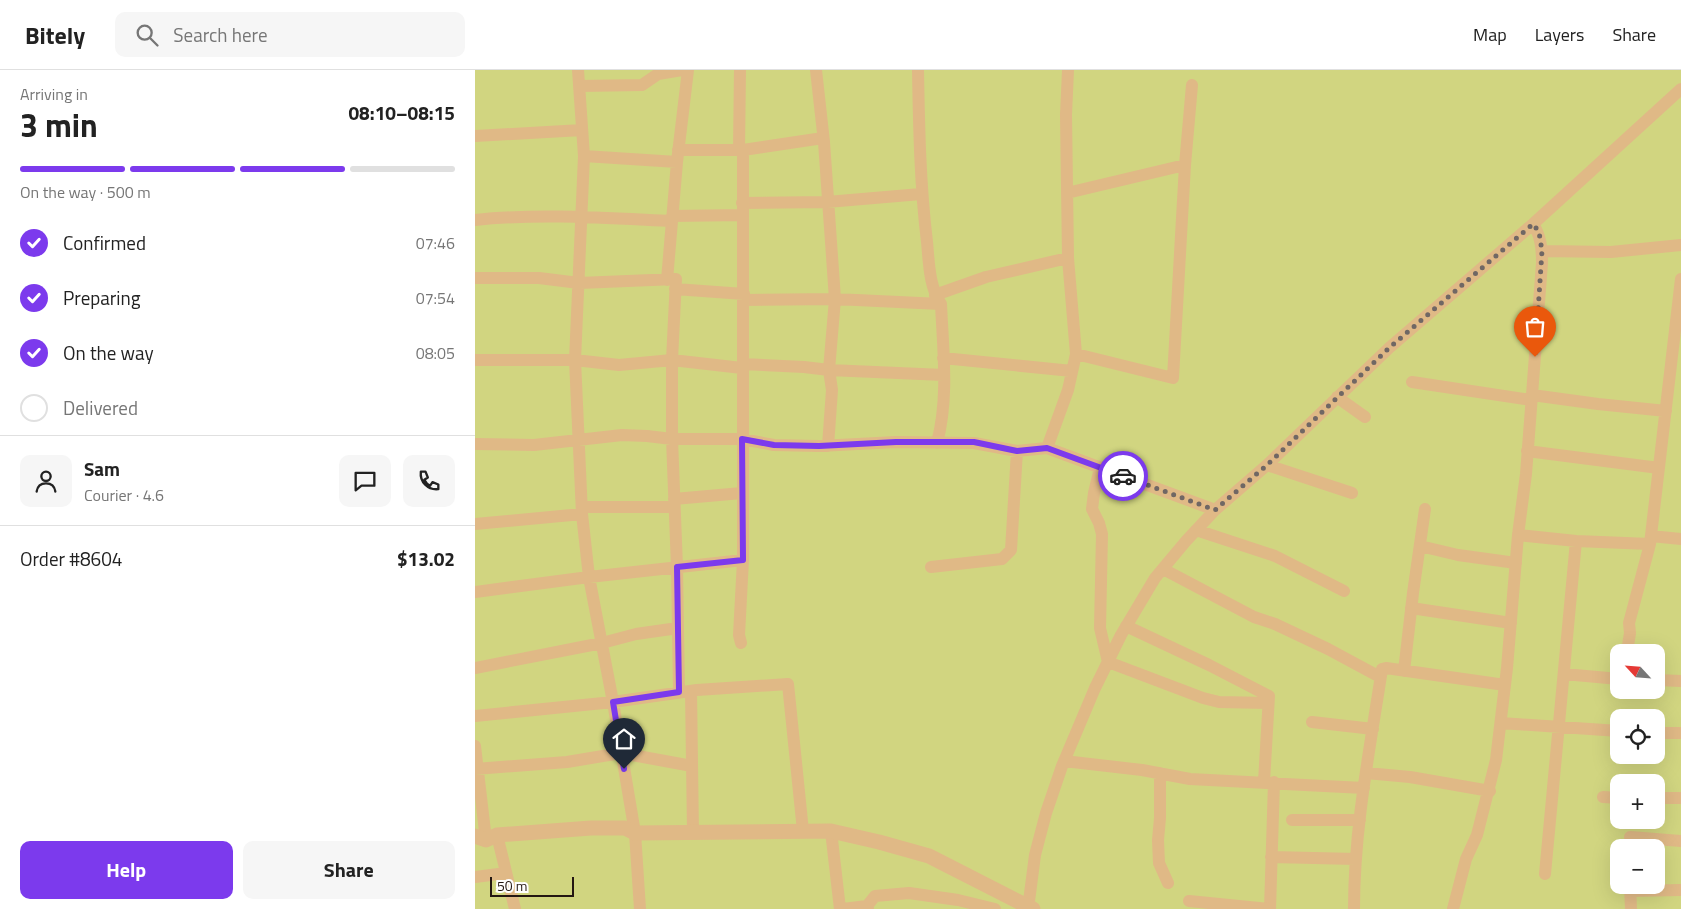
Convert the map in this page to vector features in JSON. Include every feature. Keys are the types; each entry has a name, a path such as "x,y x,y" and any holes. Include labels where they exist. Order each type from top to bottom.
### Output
{"street":[{"path":"578,70 584,156 575,360 582,511 589,577 613,702 635,833 640,909"},
{"path":"579,86 642,86 658,74 682,70"},
{"path":"688,70 677,156 672,218 672,439 678,628 692,766 693,832"},
{"path":"740,70 744,297 743,560 739,635 741,643"},
{"path":"816,70 835,299 829,370 832,390 828,446"},
{"path":"918,70 921,194 929,266 938,300 944,375 941,427 937,443"},
{"path":"1047,448 1068,390 1076,354 1068,258 1067,70"},
{"path":"1076,354 1173,378 1185,166 1192,85"},
{"path":"486,837 591,828 625,828 635,833 831,831 929,856 1029,909 1035,855 1046,812 1064,761 1107,662 1155,578 1215,510 1267,465 1402,337 1533,224 1681,89"},
{"path":"475,136 582,130"},
{"path":"584,156 677,156 741,150 823,138"},
{"path":"1067,194 1185,166"},
{"path":"475,220 510,216 672,218 742,209 921,194"},
{"path":"1453,909 1466,859 1477,835 1490,791 1497,760 1527,451 1542,251 1539,232 1533,224"},
{"path":"1542,251 1611,252 1681,245"},
{"path":"475,278 539,278 579,283 671,284 744,297 938,300 986,277 1068,258"},
{"path":"1628,644 1629,622 1651,540 1681,279"},
{"path":"943,358 1072,371"},
{"path":"475,360 575,360 619,365 672,360 743,366 804,367 829,370 944,375"},
{"path":"1412,382 1666,411"},
{"path":"1337,397 1365,417"},
{"path":"475,444 534,445 622,435 672,439 742,439 774,445 828,446 896,442 974,442 1017,451 1047,448 1215,510"},
{"path":"931,567 1002,560 1011,550 1017,451"},
{"path":"1527,451 1659,468"},
{"path":"1267,465 1352,493"},
{"path":"1100,468 1092,509 1102,534 1100,628 1107,662"},
{"path":"475,524 582,511 674,503 742,493"},
{"path":"1404,671 1425,509"},
{"path":"1196,530 1275,556 1343,591"},
{"path":"1518,535 1576,540 1681,539"},
{"path":"1545,874 1576,540"},
{"path":"1420,546 1458,555 1516,563"},
{"path":"475,592 743,560"},
{"path":"1163,569 1254,617 1275,624 1329,649 1381,677"},
{"path":"1411,608 1511,623"},
{"path":"1126,626 1269,696 1270,909 1189,902"},
{"path":"475,668 602,643 636,634 678,628"},
{"path":"1107,662 1203,698 1219,702 1268,703"},
{"path":"1354,909 1360,820 1382,669 1505,684"},
{"path":"1564,674 1610,678"},
{"path":"1665,680 1681,681"},
{"path":"475,716 613,702 685,691 788,684 803,831"},
{"path":"1312,722 1373,730"},
{"path":"1501,723 1610,730"},
{"path":"1665,733 1681,733"},
{"path":"475,746 486,837 506,873 515,909"},
{"path":"477,769 567,762 621,753 692,766"},
{"path":"1064,761 1160,773 1190,779 1364,788"},
{"path":"1160,773 1160,818 1157,840 1159,863 1168,883"},
{"path":"1366,773 1410,777 1490,791"},
{"path":"1603,797 1610,797"},
{"path":"1665,798 1681,798"},
{"path":"1292,820 1360,820"},
{"path":"831,831 842,909 868,907 875,896 909,893 958,900 995,909"},
{"path":"1630,839 1630,837 1656,839"},
{"path":"1665,840 1681,841"},
{"path":"1271,857 1356,859"},
{"path":"475,877 506,873"},
{"path":"1665,889 1681,890"},
{"path":"1630,894 1631,909"}],"green space":[{"path":"475,70 1681,70 1681,909 475,909"}],"way so far":[{"path":"1123,476 1215,510 1267,465 1320,412 1357,380 1389,348 1533,224 1539,232 1542,251 1535,357"}],"route":[{"path":"624,769 613,702 679,692 677,567 743,560 742,439 774,445 819,446 896,442 974,442 1017,451 1047,448 1123,476"}]}
